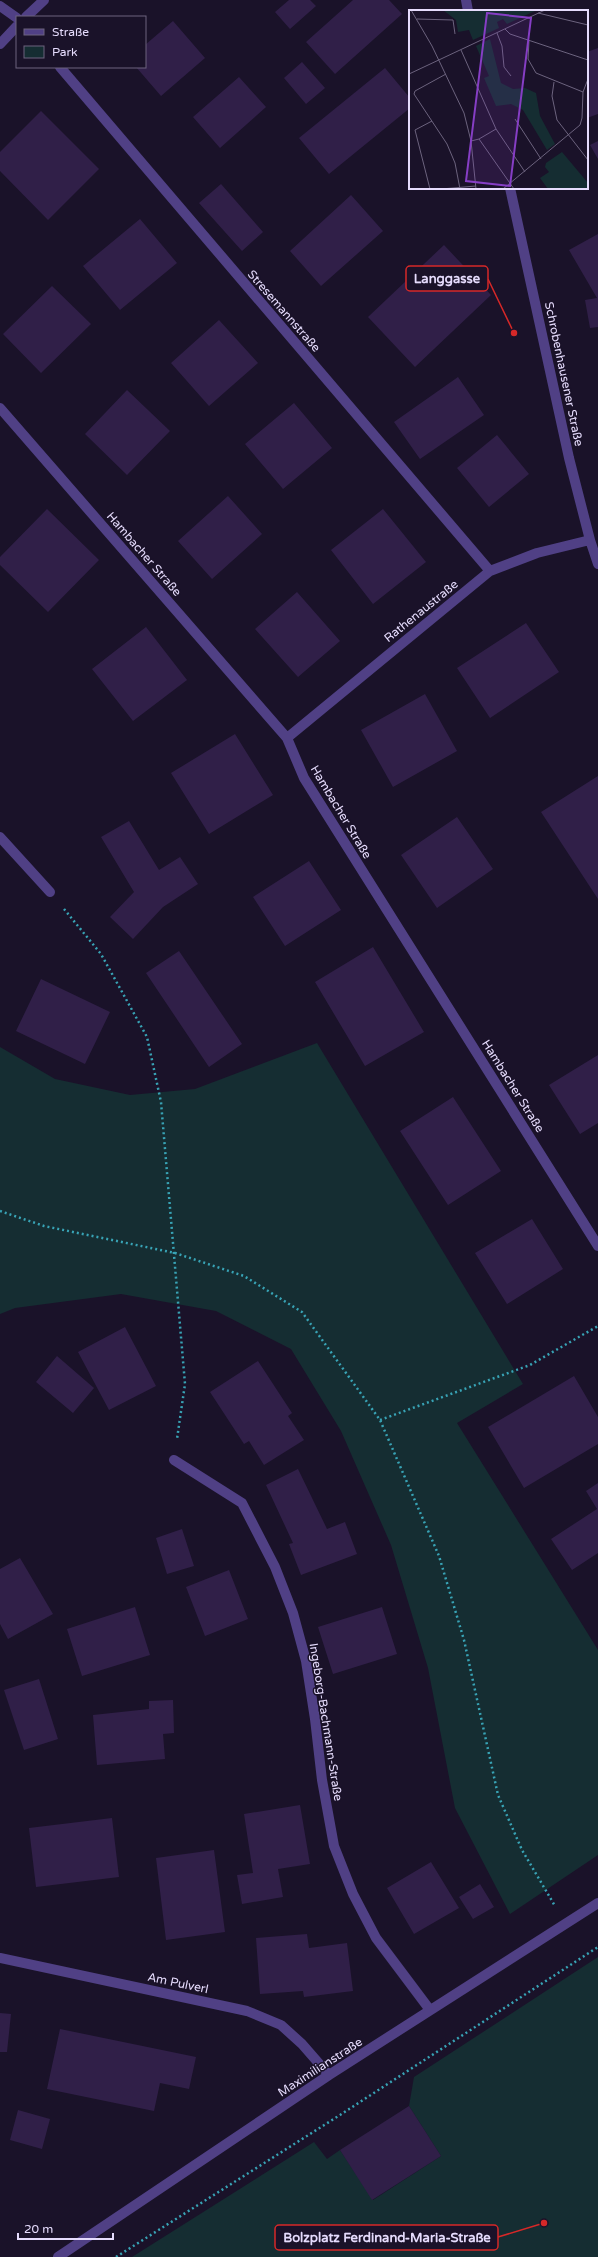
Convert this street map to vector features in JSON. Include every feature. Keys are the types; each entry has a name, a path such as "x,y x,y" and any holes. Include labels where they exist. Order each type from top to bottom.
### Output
{"street":[{"path":"27,16 44,0"},
{"path":"466,0 468,10"},
{"path":"0,6 16,17"},
{"path":"0,44 16,27"},
{"name":"Stresemannstraße","path":"61,68 162,190 490,571"},
{"name":"Schrobenhausener Straße","path":"510,189 569,458 590,540 598,564"},
{"name":"Hambacher Straße","path":"0,408 287,738 304,778 598,1246"},
{"name":"Rathenaustraße","path":"287,738 490,571 537,553 590,540"},
{"path":"0,837 50,892"},
{"name":"Ingeborg-Bachmann-Straße","path":"174,1460 242,1503 275,1567 293,1613 306,1661 322,1780 334,1846 353,1894 376,1938 430,2010"},
{"name":"Maximilianstraße","path":"58,2257 329,2075 598,1902"},
{"name":"Am Pulverl","path":"0,1958 247,2011 281,2025 302,2044 329,2075"}],"path":[{"path":"50,892 101,954 147,1037 161,1102 185,1384 174,1460"},
{"path":"0,1211 44,1226 175,1253 244,1276 302,1312 380,1420 439,1556 464,1640 498,1795 522,1850 565,1924"},
{"path":"380,1420 530,1365 598,1326"},
{"path":"116,2257 340,2115 598,1946"}],"green space":[{"path":"317,1043 523,1384 457,1423 598,1650 598,1855 510,1914 455,1808 428,1668 391,1545 341,1431 291,1349 216,1311 121,1294 15,1308 0,1314 0,1047 55,1079 130,1095 195,1089"},
{"path":"598,1957 598,2257 132,2257 314,2142 327,2159 340,2150 373,2200 441,2156 409,2106 414,2077"}],"building":[{"path":"289,0 310,0 316,6 290,29 275,12"},
{"path":"353,0 389,0 402,14 335,74 306,42"},
{"path":"173,21 205,58 161,96 137,68 146,68 146,44"},
{"path":"598,48 598,114 588,118 588,52"},
{"path":"302,62 325,88 306,104 284,78"},
{"path":"385,68 409,97 409,109 329,174 299,138"},
{"path":"239,77 266,107 220,148 193,117"},
{"path":"41,111 99,169 48,220 0,171 0,152"},
{"path":"598,141 598,159 590,145"},
{"path":"221,184 263,232 242,251 199,203"},
{"path":"351,195 383,231 321,286 290,251"},
{"path":"140,219 177,263 120,310 83,266"},
{"path":"598,234 598,327 590,328 585,300 597,298 569,250"},
{"path":"444,245 491,295 415,367 368,317"},
{"path":"52,286 91,324 41,373 3,334"},
{"path":"219,320 258,363 209,406 171,363"},
{"path":"458,377 484,415 420,459 394,422"},
{"path":"127,390 170,431 127,475 85,434"},
{"path":"294,403 332,448 283,489 245,444"},
{"path":"497,435 529,474 489,507 457,468"},
{"path":"228,496 262,534 212,579 178,541"},
{"path":"47,509 99,560 48,612 0,565 0,557"},
{"path":"383,509 426,562 373,604 331,550"},
{"path":"297,592 340,641 298,677 255,629"},
{"path":"526,623 559,672 490,718 457,668"},
{"path":"146,627 187,680 133,721 92,669"},
{"path":"425,694 457,751 393,787 361,730"},
{"path":"235,734 273,795 209,834 171,773"},
{"path":"598,776 598,899 541,812"},
{"path":"457,817 493,869 437,908 401,855"},
{"path":"129,821 159,870 180,857 198,884 163,907 133,939 110,917 134,892 101,837"},
{"path":"309,861 341,910 285,946 253,897"},
{"path":"373,947 424,1032 365,1066 315,982"},
{"path":"179,951 242,1044 209,1067 146,973"},
{"path":"41,979 110,1012 85,1064 16,1031"},
{"path":"598,1055 598,1123 580,1134 549,1085"},
{"path":"453,1097 501,1171 448,1205 400,1131"},
{"path":"532,1219 563,1269 507,1304 475,1253"},
{"path":"125,1327 156,1386 109,1410 78,1352"},
{"path":"57,1356 94,1388 73,1413 36,1382"},
{"path":"258,1361 292,1413 288,1416 304,1440 264,1465 249,1441 244,1444 210,1392"},
{"path":"574,1376 598,1417 598,1444 524,1488 488,1427"},
{"path":"298,1469 327,1529 345,1522 357,1554 301,1575 289,1544 293,1543 266,1485"},
{"path":"598,1483 598,1553 572,1570 551,1539 597,1509 586,1491"},
{"path":"182,1529 194,1566 167,1574 156,1538"},
{"path":"20,1558 53,1614 8,1639 0,1624 0,1569"},
{"path":"229,1570 248,1619 205,1636 186,1587"},
{"path":"135,1607 150,1655 82,1676 67,1629"},
{"path":"382,1607 397,1654 333,1674 318,1627"},
{"path":"39,1679 58,1739 24,1750 4,1690"},
{"path":"173,1700 174,1733 163,1734 165,1759 97,1765 93,1715 149,1709 149,1701"},
{"path":"300,1805 310,1864 278,1869 283,1897 242,1904 237,1875 253,1873 244,1814"},
{"path":"112,1818 119,1877 36,1887 29,1828"},
{"path":"214,1850 225,1932 166,1940 156,1858"},
{"path":"431,1862 459,1908 414,1934 387,1888"},
{"path":"480,1884 494,1907 473,1919 459,1897"},
{"path":"307,1934 309,1948 347,1943 353,1991 304,1997 303,1991 260,1994 256,1938"},
{"path":"0,2013 11,2014 7,2052 0,2052"},
{"path":"60,2029 196,2057 189,2089 160,2083 154,2111 47,2089"},
{"path":"409,2106 441,2156 372,2200 340,2150"},
{"path":"18,2110 50,2119 42,2149 10,2140"}],"place":[{"name":"Langgasse","path":"514,333"},
{"name":"Bolzplatz Ferdinand-Maria-Straße","path":"544,2223"}]}
